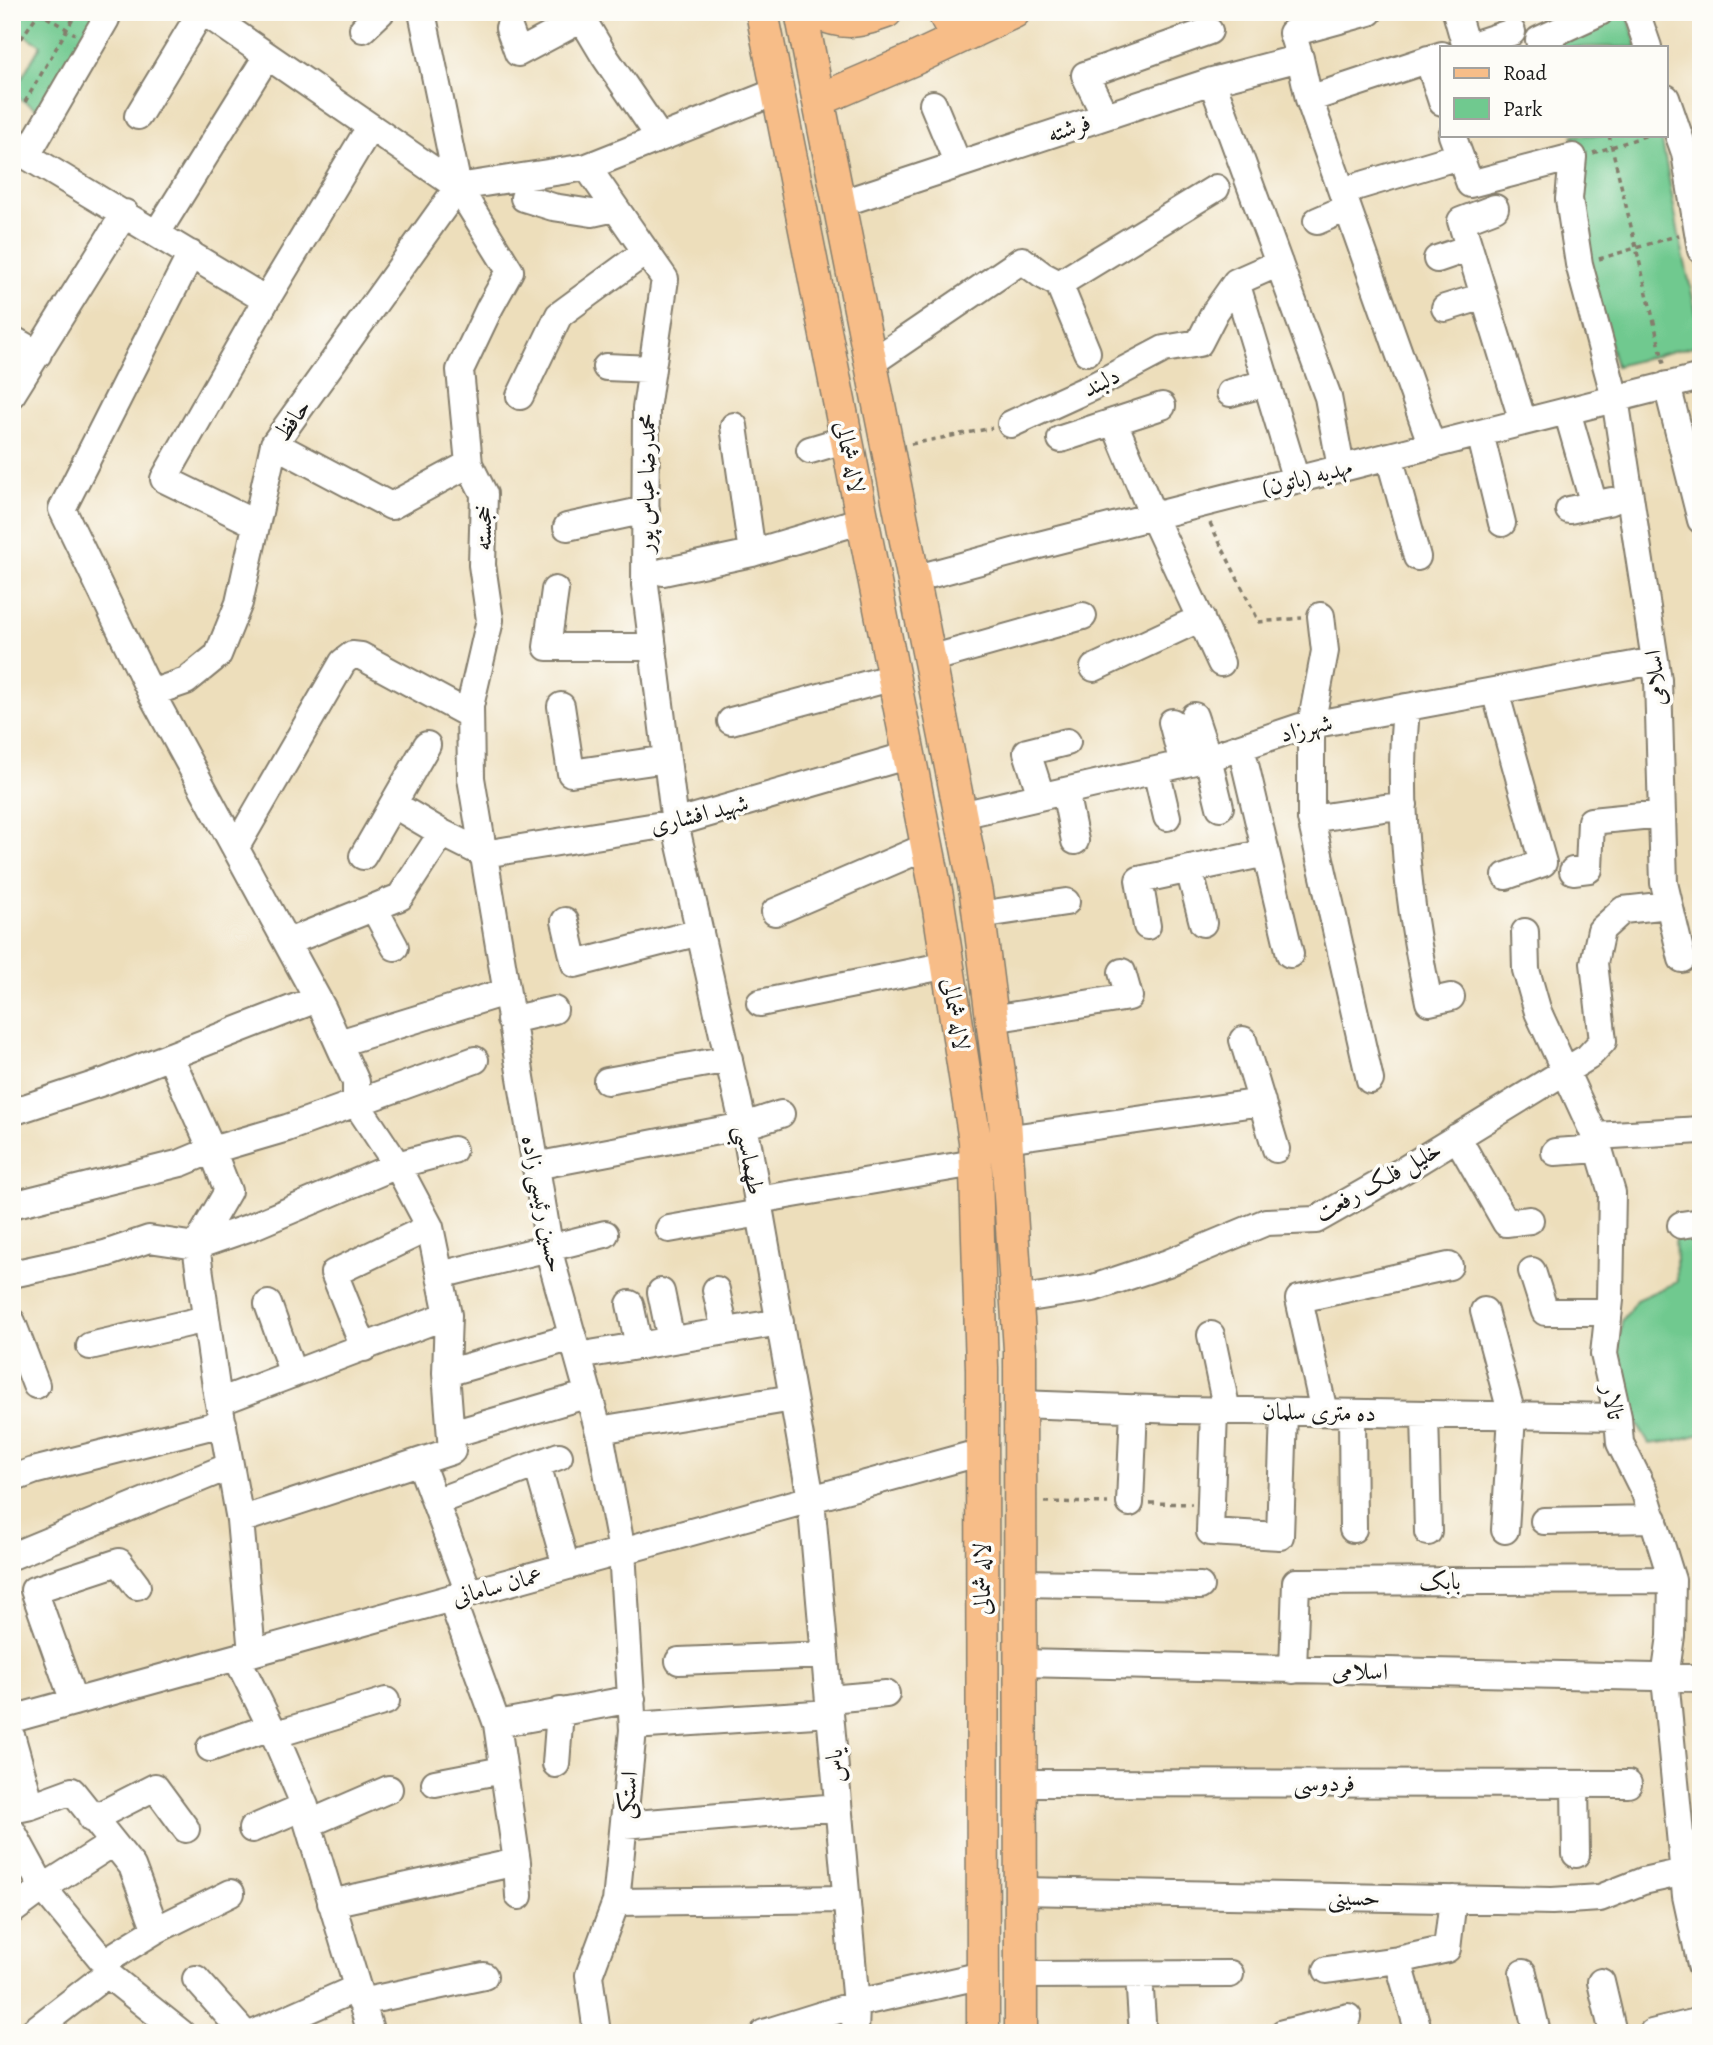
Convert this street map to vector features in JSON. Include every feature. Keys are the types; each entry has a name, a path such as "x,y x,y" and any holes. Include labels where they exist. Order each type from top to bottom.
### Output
{"main road":[{"name":"لاله شمالی","path":"762,12 928,846 975,1141 982,1452 983,2033"},
{"name":"لاله شمالی","path":"801,12 973,878 1006,1139 1020,1350 1021,2033"},
{"path":"814,12 833,20 856,23 887,12"},
{"path":"944,12 953,27 972,32"},
{"path":"819,100 1014,12"},
{"path":"826,136 833,118 854,85"},
{"path":"934,881 973,878"},
{"path":"982,1713 987,1740 996,1753 1005,1751 1020,1736"},
{"path":"982,1813 996,1796 1003,1792 1010,1796 1015,1800 1020,1835"}],"street":[{"path":"138,116 203,12 458,187 587,167 778,91"},
{"path":"422,12 458,187"},
{"path":"1369,12 1289,22 1309,99 1432,446"},
{"path":"1457,12 1466,46"},
{"path":"1541,46 1539,40 1600,12"},
{"path":"1636,12 1648,46"},
{"path":"509,28 518,52 580,16 660,138"},
{"path":"106,19 19,151 266,300"},
{"path":"1105,116 1084,75 1209,31"},
{"path":"1469,46 1512,32"},
{"path":"157,233 267,56"},
{"path":"1309,99 1435,57 1440,89"},
{"name":"فرشته","path":"839,204 1212,81 1300,58"},
{"path":"1212,81 1328,397 1341,468"},
{"path":"933,104 958,164"},
{"path":"1668,104 1685,153 1701,250"},
{"path":"256,524 164,479 266,300 370,127"},
{"path":"1317,220 1344,199 1455,145 1470,184 1576,149"},
{"name":"اسلامی","path":"1576,149 1569,199 1579,264 1615,398 1658,681 1664,883 1669,905 1695,957"},
{"name":"محمدرضا عباس پور","path":"587,167 665,279 646,409 645,585 675,823"},
{"name":"حافظ","path":"151,693 186,681 218,655 239,603 274,444 458,187"},
{"name":"خجسته","path":"458,187 510,271 460,370 469,464 484,494 482,565 490,620 470,715 471,778 484,854"},
{"path":"1059,284 1216,188"},
{"path":"524,198 553,207 592,213 615,208"},
{"path":"1495,208 1461,221 1523,422"},
{"path":"12,394 125,213"},
{"path":"1437,259 1469,248"},
{"path":"520,396 559,315 645,253"},
{"path":"191,254 62,509 151,693 288,942 339,1043 356,1082 356,1103 397,1165 430,1227 448,1315 446,1373 452,1443"},
{"path":"871,363 1022,260 1059,284 1087,352"},
{"path":"1279,263 1236,282 1296,480"},
{"name":"دلبند","path":"1011,424 1092,387 1164,349 1199,343 1215,312 1236,282"},
{"path":"1445,308 1484,296"},
{"path":"12,339 37,354"},
{"path":"607,367 652,369"},
{"name":"مهدیه (باتون)","path":"914,579 1701,377"},
{"path":"1230,393 1266,383"},
{"path":"1667,385 1701,520"},
{"path":"1061,439 1161,406"},
{"path":"1567,411 1592,505"},
{"path":"1114,422 1153,516 1221,663"},
{"path":"734,426 752,553"},
{"path":"1480,433 1502,523"},
{"path":"810,450 847,439"},
{"path":"274,444 391,506 469,464"},
{"path":"1389,456 1417,556"},
{"path":"567,527 646,510"},
{"path":"663,572 752,553 863,520"},
{"path":"555,590 547,647 653,647"},
{"path":"930,659 1083,616"},
{"path":"1321,616 1325,651 1311,725 1311,819 1370,1080"},
{"path":"1094,668 1200,618"},
{"path":"236,847 343,662 352,655 361,656 470,715"},
{"name":"شهرزاد","path":"961,815 1208,758 1311,725 1655,661"},
{"path":"731,721 894,677"},
{"path":"1495,691 1543,863 1506,876"},
{"path":"561,706 571,773 667,759"},
{"path":"1406,707 1402,756 1404,805 1409,879 1419,957 1429,1002 1451,998"},
{"path":"1183,764 1183,719 1208,758 1220,807"},
{"path":"1068,742 1027,752 1053,794 1074,841"},
{"path":"363,856 427,745"},
{"path":"1241,747 1290,954"},
{"name":"شهید افشاری","path":"484,854 675,823 909,755"},
{"path":"1156,770 1167,817"},
{"path":"393,804 484,854"},
{"path":"1311,819 1404,805"},
{"path":"1573,871 1589,869 1591,821 1662,814"},
{"name":"طهماسبی","path":"675,823 744,1126 811,1499"},
{"path":"288,942 397,899 403,894 442,833"},
{"path":"775,912 928,846"},
{"path":"1147,926 1139,880 1266,853"},
{"name":"حسین رئیسی زاده","path":"484,854 550,1248 598,1430 622,1551"},
{"path":"1189,870 1203,923"},
{"path":"979,915 1066,902"},
{"path":"1567,1071 1588,1057 1604,1041 1594,963 1601,930 1623,910 1669,905"},
{"path":"374,908 395,947"},
{"path":"565,921 575,964 700,932"},
{"name":"تالار","path":"1525,932 1526,970 1538,1012 1567,1071 1597,1143 1612,1193 1604,1354 1618,1417 1620,1443 1645,1493 1672,1580 1671,1636 1665,1678 1689,1793 1690,1887 1701,1965"},
{"path":"760,1003 948,965"},
{"path":"992,1019 1129,998 1122,972"},
{"path":"339,1043 505,992"},
{"path":"12,1112 106,1081 317,999"},
{"path":"510,1020 554,1010"},
{"path":"1243,1040 1276,1149"},
{"path":"170,1056 228,1191 196,1246 240,1520 245,1655 306,1815 371,2033"},
{"path":"607,1081 729,1059"},
{"path":"12,1205 181,1163 475,1060"},
{"name":"خلیل فلک رفعت","path":"1016,1300 1093,1288 1168,1263 1266,1222 1316,1220 1567,1071"},
{"path":"1006,1139 1262,1102"},
{"path":"536,1166 744,1126 781,1114"},
{"path":"1555,1152 1597,1143 1701,1130"},
{"path":"1457,1137 1506,1223 1530,1220"},
{"path":"12,1274 39,1266 105,1254 149,1239 196,1246 251,1227 397,1165 453,1150"},
{"path":"670,1229 759,1206 963,1166"},
{"path":"364,1348 334,1273 430,1227"},
{"path":"440,1275 605,1234"},
{"path":"1324,1412 1299,1299 1450,1266"},
{"path":"1532,1270 1545,1312 1608,1312"},
{"path":"716,1290 725,1331"},
{"path":"661,1292 671,1340"},
{"path":"268,1304 293,1374"},
{"path":"630,1304 639,1346"},
{"path":"1484,1311 1513,1415 1505,1530"},
{"path":"12,1479 221,1413 293,1374 448,1315"},
{"path":"90,1346 206,1319"},
{"path":"12,1322 36,1385"},
{"path":"446,1373 575,1347 639,1346 780,1322"},
{"path":"1211,1335 1221,1411 1210,1532 1280,1536 1284,1412"},
{"path":"240,1520 420,1462 452,1443 589,1394"},
{"path":"598,1430 793,1398"},
{"name":"ده متری سلمان","path":"1020,1404 1221,1411 1618,1417"},
{"path":"1130,1503 1134,1408"},
{"path":"1352,1413 1353,1529"},
{"path":"1425,1414 1428,1532"},
{"name":"عمان سامانی","path":"12,1719 982,1452"},
{"path":"435,1502 548,1460 566,1566"},
{"path":"420,1462 435,1502 497,1724 519,1896"},
{"path":"12,1556 230,1466"},
{"name":"یاس","path":"811,1499 856,2005 855,2033"},
{"path":"1544,1521 1654,1519"},
{"name":"استکی","path":"597,2033 589,1975 616,1902 633,1726 622,1551"},
{"path":"74,1702 34,1590 119,1562 137,1586"},
{"name":"بابک","path":"1293,1670 1296,1583 1672,1580"},
{"path":"1020,1583 1200,1586"},
{"path":"679,1661 825,1655"},
{"name":"اسلامی","path":"1020,1663 1701,1678"},
{"path":"633,1726 830,1706 886,1694"},
{"path":"497,1724 632,1699"},
{"path":"210,1748 386,1701"},
{"path":"556,1763 560,1711"},
{"path":"12,1738 22,1808 72,1791 132,1866 156,1930"},
{"path":"435,1783 503,1770"},
{"name":"فردوسی","path":"1020,1783 1628,1784"},
{"path":"1575,1784 1576,1854"},
{"path":"92,1819 155,1787 186,1829"},
{"path":"252,1829 389,1790"},
{"path":"624,1825 838,1808"},
{"path":"12,1831 43,1888 106,1968 181,2033"},
{"path":"12,1911 113,1843"},
{"path":"331,1903 516,1862"},
{"name":"حسینی","path":"1020,1891 1552,1901 1600,1898 1643,1881 1690,1887"},
{"path":"31,2033 106,1968 156,1930 231,1893"},
{"path":"616,1902 846,1899"},
{"path":"1327,1970 1398,1960 1447,1949 1454,1899"},
{"path":"1398,1960 1419,2033"},
{"path":"1523,1973 1537,2033"},
{"path":"1021,1975 1230,1974"},
{"path":"767,2032 856,2005 983,1975"},
{"path":"1139,1975 1142,2021"},
{"path":"255,2033 359,1995 484,1976"},
{"path":"196,1979 244,2033"},
{"path":"1601,1982 1613,2033"},
{"path":"1286,2032 1348,2017"},
{"path":"1652,2033 1701,2021"}],"path":[{"path":"21,39 38,12 92,44"},
{"path":"25,102 78,12"},
{"path":"1609,136 1662,354"},
{"path":"1576,149 1612,146 1644,136"},
{"path":"1588,262 1679,235"},
{"path":"888,448 1011,424"},
{"path":"1202,504 1232,571 1259,622 1321,616"}],"green space":[{"path":"18,12 99,12 40,111 12,94 41,45 12,27"},
{"path":"1620,12 1627,12 1637,46 1552,46 1581,28"},
{"path":"1573,136 1661,136 1701,344 1616,366 1588,262 1578,158"},
{"path":"1701,1234 1701,1434 1649,1444 1629,1411 1616,1357 1622,1321 1636,1300 1677,1282 1675,1239"}],"waterway":[{"path":"484,198 497,227"}]}
